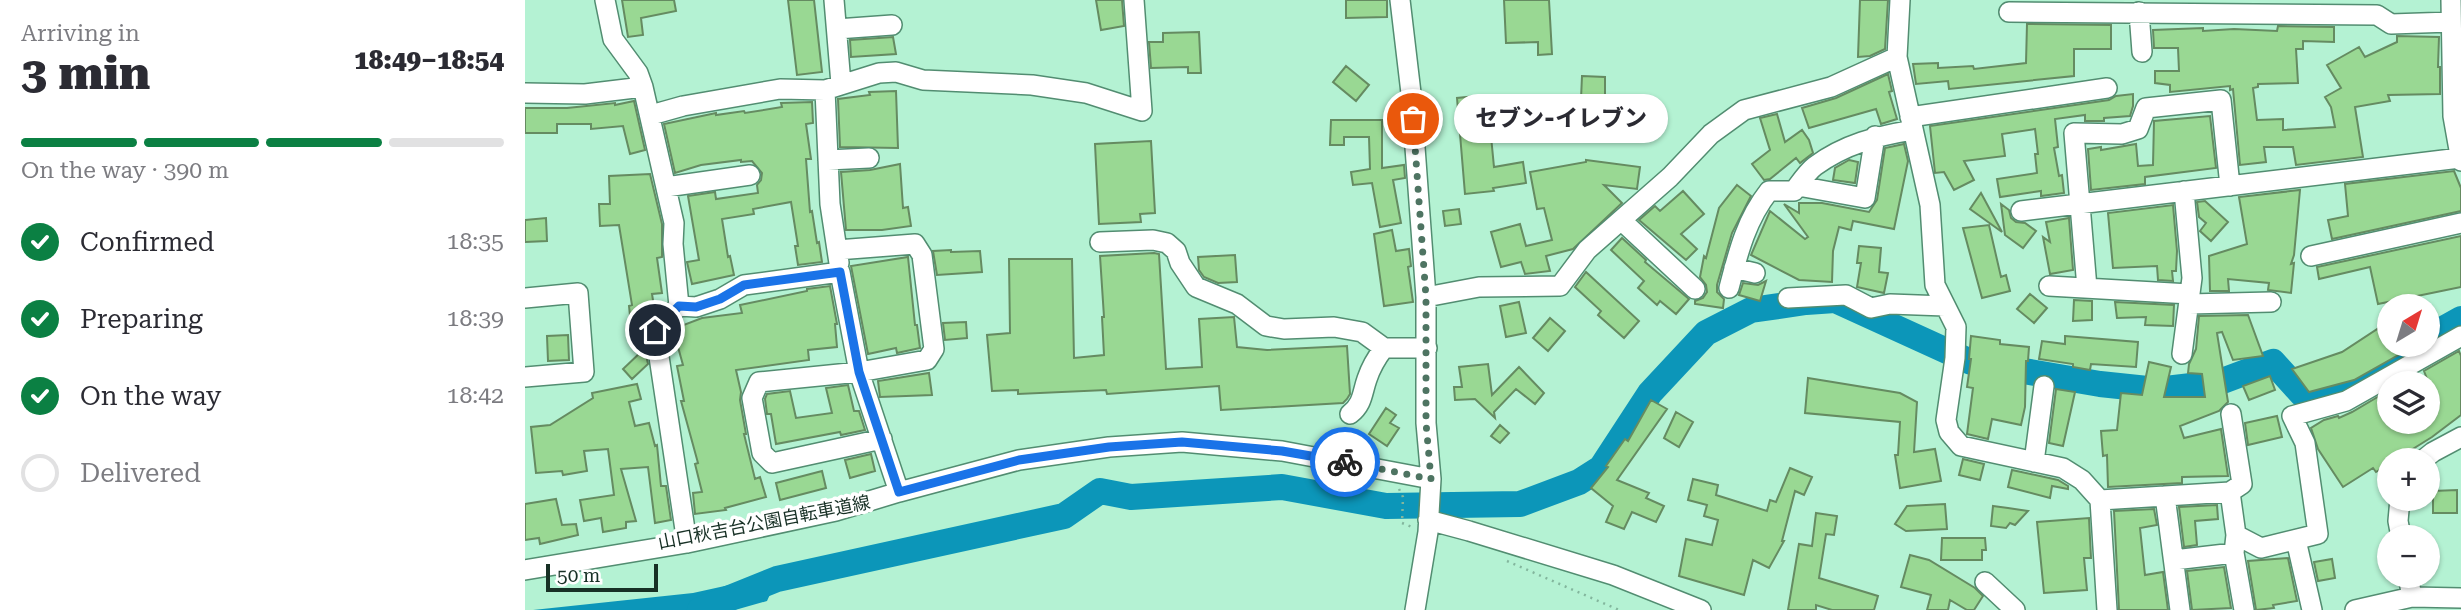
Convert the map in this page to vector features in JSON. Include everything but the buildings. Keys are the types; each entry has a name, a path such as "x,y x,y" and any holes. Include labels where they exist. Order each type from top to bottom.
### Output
{"street":[{"path":"605,0 613,38 638,73 651,115 674,223 673,244 679,306"},
{"path":"834,0 837,29 828,160 830,204 859,372 899,492"},
{"path":"651,115 683,106 780,89 833,87 880,73 896,72 923,80 1032,85 1086,93 1142,111 1134,0"},
{"path":"1400,0 1411,93 1426,297 1426,423 1431,479 1428,526 1416,610"},
{"path":"1901,0 1898,57 1930,205 1935,285 1956,327 1955,358 1945,419 1949,432 1961,446 2063,468 2082,480 2100,500 2107,610"},
{"path":"2021,211 2461,160 2453,117 2451,0"},
{"path":"2009,12 2378,15 2391,24 2451,22"},
{"path":"2139,12 2142,52"},
{"path":"837,29 892,25"},
{"path":"1426,297 1479,287 1560,286 1587,250 1671,177 1711,134 1744,110 1831,87 1898,57"},
{"path":"525,93 585,94 643,87"},
{"path":"1729,288 1739,246 1755,209 1769,191 1794,191 1814,167 1855,144 1911,123 2107,88"},
{"path":"2087,288 2074,133 2122,134 2138,129 2146,108 2221,100 2230,186"},
{"path":"1798,186 1865,198 1875,136"},
{"path":"828,160 869,158"},
{"path":"666,187 750,174"},
{"path":"2182,354 2192,278 2184,191"},
{"path":"1621,220 1695,289"},
{"path":"2311,256 2461,223"},
{"path":"1100,242 1153,240 1167,243 1176,251 1180,263 1196,287 1237,304 1266,326 1284,329 1334,327 1362,332 1384,348 1427,348"},
{"path":"837,250 915,244 922,255 934,349 927,360 859,372 759,382 752,398 762,453 772,463 882,439"},
{"path":"1734,268 1755,273"},
{"path":"687,543 655,330 679,306 696,307 720,299 744,285 840,272"},
{"path":"2049,286 2189,299 2271,302"},
{"path":"525,298 578,293 584,372 525,377"},
{"path":"1788,298 1846,295 1871,308 1889,304 1945,306"},
{"path":"2174,560 2235,544 2261,548 2318,534 2305,443 2292,416 2346,401 2461,336"},
{"path":"1350,414 1365,395 1366,380 1384,348"},
{"path":"2034,462 2044,386"},
{"path":"2100,500 2230,492 2242,484 2231,414"},
{"path":"2440,448 2461,437"},
{"path":"525,570 687,543 836,511 1019,460 1109,447 1182,442 1282,451 1431,479"},
{"path":"2230,492 2244,610"},
{"path":"2165,496 2181,610"},
{"path":"1428,526 1613,575 1701,610"},
{"path":"2296,540 2312,610"},
{"path":"1985,582 2015,610"},
{"path":"2410,588 2412,597"},
{"path":"2355,610 2412,597 2461,598"}],"path":[{"path":"1397,485 1403,497 1400,517 1402,523 1428,526"},
{"path":"1496,557 1619,610"}],"water":[{"path":"761,578 777,579 767,601 735,610 533,610 693,593"}],"waterway":[{"path":"700,610 777,579 1064,516 1100,491 1131,497 1282,487 1386,506 1520,504 1579,482 1601,468 1650,393 1706,333 1751,310 1835,300 1971,362 2100,384 2157,390 2217,383 2273,362 2302,394 2310,398 2335,391 2394,357"},
{"path":"2440,331 2461,319"}],"way so far":[{"path":"1345,462 1431,479 1426,423 1426,297 1413,119"}],"place":[{"name":"セブン-イレブン","path":"1413,119"}],"route":[{"path":"655,330 679,306 696,307 720,299 744,285 840,272 859,372 899,492 1019,460 1109,447 1182,442 1282,451 1345,462"}]}
